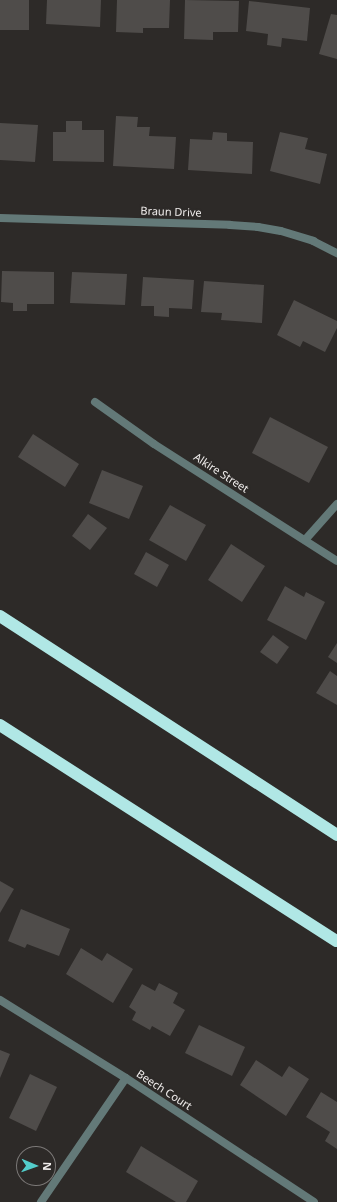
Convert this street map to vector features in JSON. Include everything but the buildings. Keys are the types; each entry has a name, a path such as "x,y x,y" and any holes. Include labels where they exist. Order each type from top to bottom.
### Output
{"highway":[{"path":"0,616 337,835"},
{"path":"0,725 337,941"}],"street":[{"name":"Braun Drive","path":"0,218 258,227 281,231 313,241 337,253"},
{"name":"Alkire Street","path":"95,402 154,444 337,561"},
{"path":"305,540 337,504"},
{"name":"Beech Court","path":"0,1000 126,1078 314,1202"},
{"path":"41,1202 126,1078"}]}
